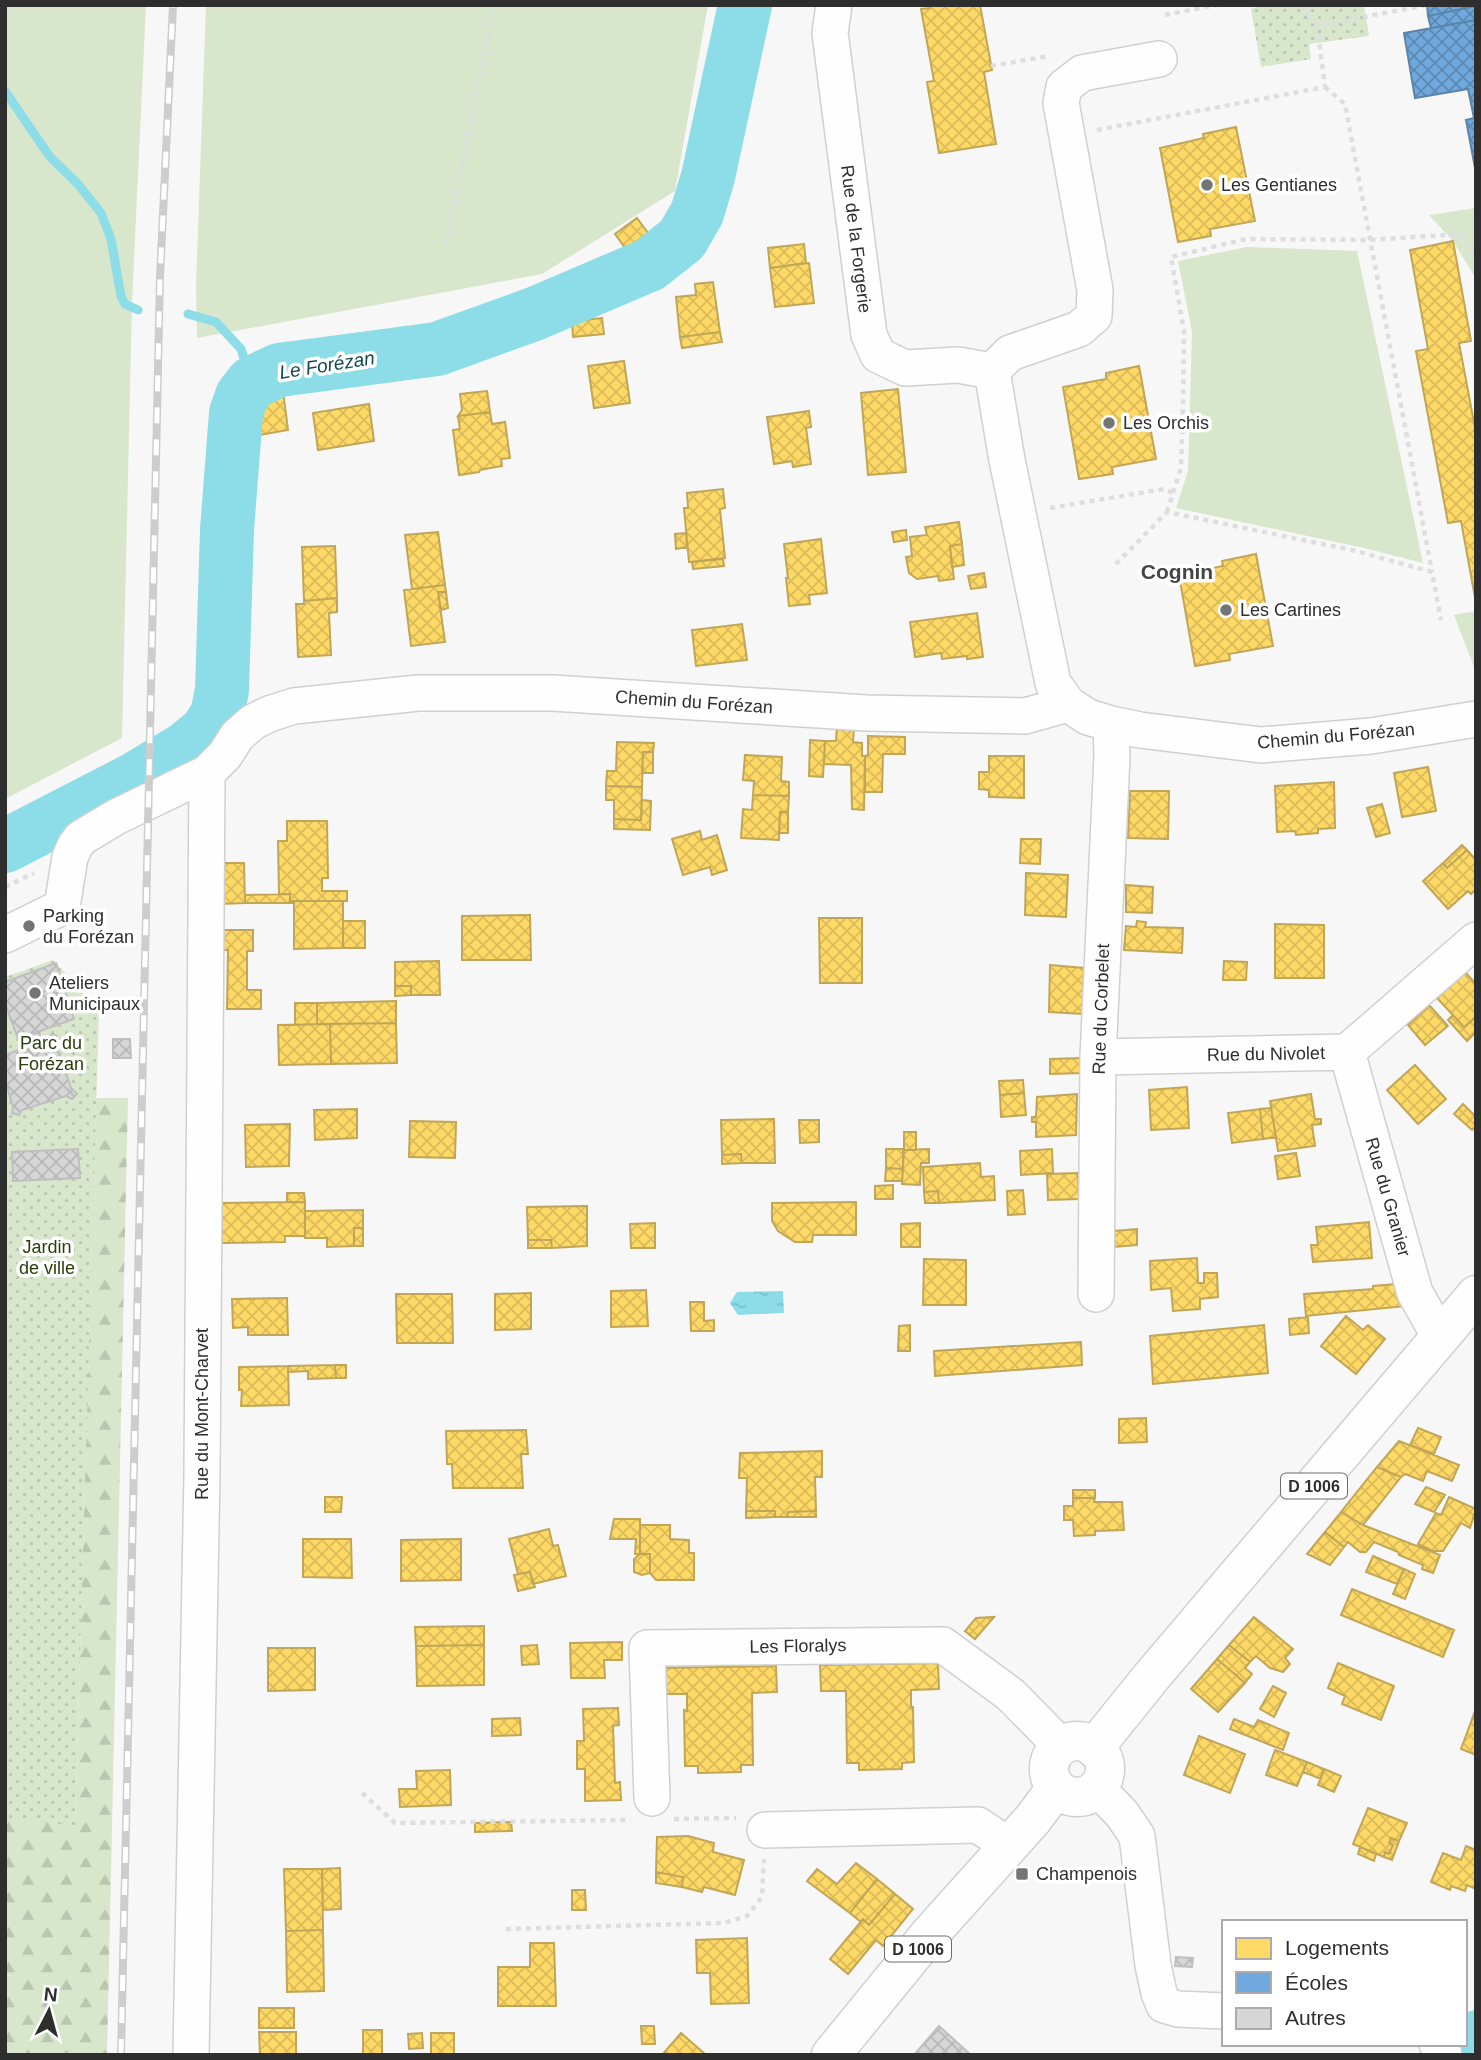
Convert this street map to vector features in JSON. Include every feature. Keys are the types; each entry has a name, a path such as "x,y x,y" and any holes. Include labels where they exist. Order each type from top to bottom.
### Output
{"main road":[{"name":"D 1006","path":"1078,1747 1152,1676 1476,1295"},
{"path":"1078,1747 1100,1753 1105,1768 1105,1775 1098,1789 1082,1797 1063,1794 1056,1788 1051,1782 1049,1766 1051,1758 1078,1747"},
{"name":"D 1006","path":"831,2055 929,1935 1009,1846 1056,1788"}],"street":[{"name":"Rue de la Forgerie","path":"834,5 830,33 869,335 878,355 905,369 958,365 992,371"},
{"path":"1068,704 1053,683 992,371 1010,353 1079,329 1094,316 1096,290 1061,103 1064,87 1082,73 1159,59"},
{"name":"Chemin du Forézan","path":"5,935 62,907 70,858 81,838 116,817 207,773 225,755 237,736 253,722 269,713 320,702 418,693 553,693 866,713 1012,716 1025,716 1068,704 1088,717 1111,724 1261,745 1473,726"},
{"name":"Rue du Corbelet","path":"1096,1294 1098,1057 1112,756 1111,724"},
{"name":"Rue du Mont-Charvet","path":"191,2055 202,1474 207,773"},
{"name":"Rue du Nivolet","path":"1098,1057 1347,1052 1476,940"},
{"name":"Rue du Granier","path":"1347,1052 1415,1293 1440,1337"},
{"name":"Les Floralys","path":"652,1813 647,1648 943,1645 1078,1747"},
{"path":"1098,1789 1122,1814 1137,1836 1153,1965 1164,2005 1178,2009 1222,2011"},
{"path":"753,1824 978,1825 1009,1846"}],"path":[{"path":"446,243 494,5"},
{"path":"1165,15 1216,5"},
{"path":"1302,5 1317,26 1325,87 1345,104 1441,620"},
{"path":"1317,26 1427,5"},
{"path":"991,66 1060,54"},
{"path":"1067,136 1325,87"},
{"path":"1116,564 1167,512 1181,468 1184,331 1171,257 1246,239 1369,240 1460,234 1476,258"},
{"path":"1018,513 1164,489 1173,493"},
{"path":"1167,512 1356,551 1432,572"},
{"path":"362,1793 394,1823 652,1813 753,1824 762,1897 747,1916 724,1923 506,1929"}],"green space":[{"path":"5,5 146,5 132,302 122,738 5,799"},
{"path":"206,5 708,5 675,191 542,274 197,338 196,287"},
{"path":"1262,5 1364,5 1369,36 1309,44 1311,59 1261,67 1251,9"},
{"path":"1476,208 1476,279 1453,241 1429,215"},
{"path":"1247,247 1357,251 1423,563 1176,508 1188,471 1192,332 1178,261"},
{"path":"1476,611 1476,672 1454,615"},
{"name":"Parc du Forézan","path":"53,960 99,1010 75,1826 5,1818 5,977"},
{"path":"96,1098 128,1098 107,2055 5,2055 5,1813 75,1826"}],"water":[{"path":"783,1291 784,1313 738,1315 730,1303 737,1292"}],"building: Logements":[{"path":"930,5 980,5 992,70 984,72 996,144 939,153 927,82 934,81 921,9 930,8"},
{"name":"Les Gentianes","path":"1236,127 1255,221 1210,229 1211,236 1178,242 1160,148"},
{"path":"637,218 648,233 626,249 615,234"},
{"path":"1453,241 1471,341 1459,343 1476,433 1476,603 1461,521 1448,523 1416,351 1428,349 1410,250"},
{"path":"804,244 806,263 770,268 768,248"},
{"path":"809,263 814,303 775,307 770,268"},
{"path":"713,282 720,332 680,337 676,297 696,295 695,284"},
{"path":"602,318 604,334 573,337 572,321"},
{"path":"720,332 722,342 682,348 680,337"},
{"path":"624,361 630,403 594,408 588,366"},
{"name":"Les Orchis","path":"1139,366 1156,459 1112,467 1113,474 1079,479 1063,387 1106,379 1106,373"},
{"path":"898,389 906,472 868,475 861,393"},
{"path":"283,391 288,430 249,437 251,412 261,396"},
{"path":"487,391 490,412 458,416 462,410 460,394"},
{"path":"369,404 374,441 318,450 313,413"},
{"path":"809,411 811,427 806,428 811,464 793,467 792,461 774,464 767,417"},
{"path":"490,412 492,424 505,422 510,458 501,459 502,466 459,475 453,430 460,429 458,416"},
{"path":"723,489 725,508 720,509 725,558 689,562 684,508 688,508 687,493"},
{"path":"959,522 962,544 950,546 954,579 939,581 938,576 917,579 909,573 906,557 912,556 910,537 927,535 925,527"},
{"path":"906,530 907,540 894,542 892,532"},
{"path":"438,532 445,585 412,589 405,535"},
{"path":"686,533 687,547 676,549 675,534"},
{"path":"821,539 827,593 809,595 810,604 789,606 784,544"},
{"path":"962,544 964,565 952,567 950,546"},
{"path":"335,546 337,598 304,601 302,547"},
{"name":"Les Cartines","path":"1256,554 1273,646 1229,654 1230,660 1195,666 1179,575 1223,566 1222,561"},
{"path":"723,559 724,566 693,569 692,562"},
{"path":"984,573 986,587 971,589 968,576"},
{"path":"445,585 446,592 438,592 445,642 411,646 404,590"},
{"path":"438,592 446,592 448,608 441,610"},
{"path":"337,598 337,612 329,613 331,655 298,657 296,604"},
{"path":"977,613 983,657 942,659 941,653 915,657 910,622"},
{"path":"742,624 747,660 696,666 692,630"},
{"path":"837,726 854,728 853,742 862,743 862,756 865,756 864,810 852,809 851,765 824,764 825,741 836,741"},
{"path":"868,736 905,737 905,754 883,754 882,792 865,792"},
{"path":"810,740 825,741 823,777 809,776"},
{"path":"617,742 654,743 653,752 643,752 642,787 606,786 607,771 616,771"},
{"path":"643,752 653,752 653,773 642,773"},
{"path":"745,755 782,757 781,781 789,782 789,796 753,795 754,781 743,780"},
{"path":"989,756 1024,756 1024,798 989,797 989,790 979,789 979,772 989,772"},
{"path":"1428,767 1436,811 1402,817 1394,773"},
{"path":"1334,782 1335,828 1296,835 1295,831 1277,832 1275,786"},
{"path":"606,786 642,787 641,820 614,819 614,800 606,800"},
{"path":"1130,791 1169,791 1168,839 1128,838"},
{"path":"753,795 789,796 788,812 780,812 779,840 741,838 743,809 752,810"},
{"path":"642,800 651,801 650,830 614,829 614,819 641,820"},
{"path":"1382,804 1390,833 1376,837 1367,808"},
{"path":"780,812 788,812 788,833 779,833"},
{"path":"287,821 327,821 328,878 322,878 322,891 347,891 347,901 290,901 290,894 279,894 278,841 287,841"},
{"path":"700,831 702,840 717,835 727,870 712,875 710,867 683,875 672,839"},
{"path":"1021,839 1041,839 1040,864 1020,863"},
{"path":"1462,845 1467,850 1447,868 1443,863"},
{"path":"1467,850 1476,860 1476,889 1471,894 1468,891 1448,909 1423,881 1443,863 1447,868"},
{"path":"219,863 244,863 245,903 219,904"},
{"path":"1026,873 1068,875 1066,917 1025,915"},
{"path":"1126,885 1153,887 1152,913 1126,912"},
{"path":"290,894 290,901 294,903 245,903 245,895"},
{"path":"294,901 343,901 343,948 294,949"},
{"path":"530,915 531,960 462,960 462,916"},
{"path":"819,918 862,918 862,983 820,983"},
{"path":"343,921 365,921 365,948 343,948"},
{"path":"1137,921 1146,922 1145,927 1183,928 1182,953 1124,950 1126,926 1136,927"},
{"path":"1275,924 1324,925 1324,978 1275,978"},
{"path":"219,930 253,930 253,951 247,951 247,990 261,990 261,1009 227,1009 228,950 219,950"},
{"path":"439,961 440,995 411,995 411,986 395,986 395,962"},
{"path":"1224,961 1247,962 1246,980 1223,980"},
{"path":"1050,965 1084,968 1083,1014 1049,1012"},
{"path":"1465,972 1476,984 1476,1017 1464,1027 1437,998"},
{"path":"395,986 411,986 411,995 395,996"},
{"path":"396,1001 396,1023 317,1024 317,1003"},
{"path":"295,1003 317,1003 317,1024 295,1025"},
{"path":"1429,1005 1448,1026 1425,1045 1408,1025"},
{"path":"1453,1015 1464,1027 1476,1017 1476,1032 1467,1041 1448,1020"},
{"path":"396,1023 397,1063 331,1064 330,1024"},
{"path":"330,1024 331,1064 279,1065 278,1025"},
{"path":"1081,1058 1081,1073 1050,1074 1050,1059"},
{"path":"1415,1065 1446,1099 1418,1124 1387,1090"},
{"path":"1023,1080 1024,1093 1000,1095 999,1081"},
{"path":"1187,1087 1189,1128 1151,1130 1149,1090"},
{"path":"1024,1093 1026,1115 1001,1117 1000,1095"},
{"path":"1077,1094 1076,1135 1036,1137 1036,1122 1032,1122 1032,1117 1036,1117 1037,1097"},
{"path":"1311,1094 1315,1119 1321,1119 1321,1124 1312,1125 1315,1146 1278,1151 1270,1101"},
{"path":"1463,1104 1476,1117 1476,1126 1472,1130 1454,1114"},
{"path":"1271,1108 1276,1137 1263,1139 1260,1109"},
{"path":"357,1109 357,1138 315,1140 314,1110"},
{"path":"1260,1109 1263,1139 1232,1143 1228,1113"},
{"path":"774,1119 775,1163 742,1163 741,1154 722,1155 721,1120"},
{"path":"799,1120 819,1120 819,1142 800,1143"},
{"path":"410,1121 456,1122 455,1158 409,1157"},
{"path":"290,1124 289,1166 246,1167 245,1125"},
{"path":"904,1132 916,1132 916,1150 904,1150"},
{"path":"886,1149 903,1149 903,1169 886,1168"},
{"path":"929,1149 929,1163 921,1163 920,1185 902,1184 904,1150"},
{"path":"1052,1149 1053,1173 1021,1175 1020,1151"},
{"path":"1296,1153 1300,1176 1278,1179 1275,1156"},
{"path":"741,1154 742,1163 722,1164 722,1155"},
{"path":"980,1163 981,1177 994,1176 995,1200 939,1203 938,1191 924,1192 923,1167"},
{"path":"886,1168 903,1169 902,1181 885,1181"},
{"path":"1078,1173 1079,1199 1048,1200 1047,1174"},
{"path":"893,1185 893,1199 875,1199 875,1186"},
{"path":"1023,1190 1025,1214 1008,1215 1007,1191"},
{"path":"938,1191 939,1203 925,1203 924,1192"},
{"path":"287,1193 304,1193 305,1202 287,1202"},
{"path":"305,1202 305,1236 285,1236 285,1242 222,1243 222,1203"},
{"path":"856,1202 856,1235 813,1235 812,1242 795,1242 778,1231 772,1221 772,1203"},
{"path":"587,1206 587,1246 552,1248 551,1240 528,1240 527,1207"},
{"path":"363,1210 363,1228 354,1228 354,1246 327,1247 327,1238 305,1238 305,1211"},
{"path":"1369,1222 1372,1258 1313,1262 1311,1245 1318,1245 1316,1227"},
{"path":"655,1223 655,1248 631,1248 630,1224"},
{"path":"920,1223 920,1247 901,1247 901,1224"},
{"path":"354,1228 363,1228 363,1246 354,1246"},
{"path":"1137,1229 1137,1245 1113,1247 1114,1231"},
{"path":"528,1240 551,1240 552,1248 528,1248"},
{"path":"1197,1258 1198,1283 1204,1283 1204,1273 1217,1273 1218,1297 1200,1299 1200,1309 1173,1311 1171,1288 1151,1290 1150,1261"},
{"path":"924,1259 966,1260 966,1305 923,1305"},
{"path":"1396,1284 1406,1306 1306,1316 1304,1294 1373,1289 1373,1286"},
{"path":"646,1290 648,1326 611,1327 611,1291"},
{"path":"531,1293 531,1329 495,1330 495,1294"},
{"path":"396,1294 452,1294 453,1343 397,1343"},
{"path":"287,1298 288,1335 248,1335 248,1327 233,1328 232,1299"},
{"path":"690,1302 704,1302 704,1321 714,1320 714,1331 691,1331"},
{"path":"1346,1316 1363,1330 1368,1325 1385,1339 1356,1374 1321,1346"},
{"path":"1308,1317 1309,1333 1290,1335 1289,1319"},
{"path":"910,1325 910,1351 898,1351 899,1326"},
{"path":"1264,1325 1268,1373 1153,1384 1150,1336"},
{"path":"1081,1342 1082,1365 935,1376 934,1351"},
{"path":"335,1365 346,1365 346,1378 336,1378"},
{"path":"335,1365 336,1378 308,1379 308,1371 288,1372 288,1366"},
{"path":"288,1366 289,1405 241,1406 239,1367"},
{"path":"1146,1418 1147,1442 1119,1443 1119,1419"},
{"path":"1418,1428 1441,1437 1434,1454 1410,1445"},
{"path":"526,1430 528,1454 521,1454 523,1488 453,1488 452,1464 447,1464 446,1431"},
{"path":"1399,1441 1459,1465 1452,1481 1427,1471 1423,1481 1405,1474 1401,1477 1377,1467"},
{"path":"822,1451 822,1477 815,1477 816,1511 788,1512 787,1517 775,1517 775,1511 746,1511 747,1478 739,1478 740,1453"},
{"path":"1377,1467 1401,1477 1363,1525 1341,1512"},
{"path":"1426,1487 1445,1495 1434,1512 1415,1504"},
{"path":"1073,1490 1095,1490 1095,1498 1073,1498"},
{"path":"325,1497 342,1497 341,1512 325,1512"},
{"path":"1449,1497 1476,1509 1470,1528 1461,1523 1443,1551 1433,1551 1418,1544 1436,1513 1441,1515"},
{"path":"1073,1498 1095,1498 1094,1502 1122,1502 1124,1530 1095,1531 1095,1535 1074,1536 1073,1520 1064,1520 1064,1506 1073,1506"},
{"path":"746,1511 775,1511 775,1517 746,1518"},
{"path":"816,1511 816,1517 787,1517 788,1512"},
{"path":"1341,1512 1363,1525 1440,1555 1433,1573 1422,1569 1423,1565 1374,1542 1366,1552 1360,1552 1348,1542 1344,1547 1325,1532"},
{"path":"614,1519 640,1519 640,1554 635,1554 636,1539 610,1539"},
{"path":"640,1525 670,1525 670,1539 689,1540 689,1553 694,1553 694,1580 656,1580 650,1573 650,1554 640,1554"},
{"path":"549,1529 553,1546 558,1545 566,1576 533,1584 530,1572 518,1574 509,1539"},
{"path":"1325,1532 1344,1547 1330,1565 1307,1554"},
{"path":"303,1539 351,1539 352,1578 303,1577"},
{"path":"461,1539 461,1580 401,1581 401,1540"},
{"path":"640,1554 650,1554 650,1573 642,1575 634,1572 634,1559"},
{"path":"1373,1556 1404,1569 1397,1584 1366,1572"},
{"path":"1404,1569 1415,1574 1405,1599 1393,1594"},
{"path":"530,1572 535,1587 518,1591 514,1575"},
{"path":"1352,1589 1454,1630 1443,1657 1341,1615"},
{"path":"994,1617 975,1639 965,1631 976,1618"},
{"path":"1254,1617 1293,1649 1285,1658 1290,1664 1283,1672 1270,1668 1256,1656 1250,1662 1229,1645"},
{"path":"484,1626 484,1645 416,1646 415,1627"},
{"path":"622,1642 622,1660 604,1660 605,1678 571,1678 570,1643"},
{"path":"484,1645 484,1685 417,1686 416,1646"},
{"path":"537,1645 539,1664 522,1665 521,1646"},
{"path":"1229,1645 1250,1662 1245,1668 1252,1674 1245,1683 1217,1659"},
{"path":"268,1648 315,1648 315,1690 268,1691"},
{"path":"1217,1659 1245,1683 1218,1712 1191,1689"},
{"path":"938,1663 939,1689 911,1690 914,1762 902,1763 902,1769 859,1770 859,1763 847,1763 846,1691 821,1691 820,1665"},
{"path":"1338,1663 1394,1686 1381,1720 1342,1704 1345,1696 1328,1688"},
{"path":"776,1666 777,1692 752,1693 753,1765 741,1765 741,1772 698,1773 698,1766 685,1766 684,1710 687,1711 687,1694 659,1694 658,1668"},
{"path":"1273,1686 1286,1693 1274,1717 1260,1709"},
{"path":"618,1708 619,1725 613,1726 615,1783 620,1782 621,1800 585,1801 585,1769 577,1769 577,1741 584,1741 583,1709"},
{"path":"1476,1711 1476,1755 1461,1749"},
{"path":"520,1718 521,1735 492,1736 492,1719"},
{"path":"1234,1719 1254,1727 1258,1720 1289,1733 1283,1750 1230,1729"},
{"path":"1199,1736 1245,1754 1230,1793 1184,1775"},
{"path":"1275,1750 1307,1762 1297,1786 1266,1775"},
{"path":"1307,1762 1324,1769 1321,1779 1303,1772"},
{"path":"1324,1769 1341,1776 1334,1792 1318,1785"},
{"path":"450,1770 451,1805 400,1807 399,1789 417,1789 416,1771"},
{"path":"1368,1808 1407,1823 1399,1841 1391,1838 1389,1843 1393,1845 1389,1854 1385,1852 1384,1857 1353,1844"},
{"path":"511,1822 512,1831 475,1832 475,1823"},
{"path":"688,1836 714,1843 713,1852 744,1860 735,1895 704,1887 702,1892 682,1887 683,1877 656,1872 657,1837"},
{"path":"1391,1838 1399,1841 1392,1860 1384,1857 1385,1852 1389,1854 1393,1845 1389,1843"},
{"path":"1466,1846 1476,1850 1476,1889 1467,1885 1465,1891 1451,1886 1450,1890 1431,1882 1443,1853 1461,1860"},
{"path":"1360,1847 1376,1854 1374,1861 1358,1854"},
{"path":"856,1863 877,1879 850,1913 807,1881 817,1869 837,1884"},
{"path":"340,1868 341,1909 323,1910 322,1869"},
{"path":"284,1869 322,1869 323,1930 286,1931"},
{"path":"656,1872 683,1877 682,1887 656,1883"},
{"path":"877,1879 895,1894 869,1925 850,1913"},
{"path":"572,1890 585,1890 586,1910 572,1910"},
{"path":"895,1894 913,1909 883,1946 876,1940 848,1974 830,1959 863,1919 869,1925"},
{"path":"323,1930 324,1991 287,1992 286,1931"},
{"path":"747,1938 749,2003 711,2004 710,1973 697,1973 696,1940"},
{"path":"530,1943 554,1943 556,2006 498,2006 498,1967 530,1967"},
{"path":"259,2008 294,2008 294,2028 259,2028"},
{"path":"641,2026 654,2026 655,2044 642,2044"},
{"path":"363,2030 382,2030 382,2055 363,2055"},
{"path":"259,2032 296,2032 296,2055 260,2055"},
{"path":"422,2033 423,2048 409,2049 408,2034"},
{"path":"431,2033 454,2033 454,2055 431,2055"},
{"path":"681,2033 706,2055 662,2055"}],"building: Écoles":[{"path":"1427,5 1476,5 1476,6 1428,16"},
{"path":"1476,6 1476,20 1431,28 1428,16"},
{"path":"1476,20 1475,168 1466,120 1474,118 1468,89 1415,98 1404,33"}],"building: Autres":[{"name":"Ateliers Municipaux","path":"56,963 74,1019 18,1039 5,1003 5,982"},
{"path":"39,1032 41,1041 46,1041 52,1034 57,1036 55,1042 71,1088 77,1094 72,1099 66,1096 22,1110 19,1115 12,1113 13,1107 5,1079 5,1055 30,1046 27,1036"},
{"path":"113,1039 130,1039 131,1058 113,1058"},
{"path":"78,1149 80,1178 13,1181 12,1152"},
{"path":"1176,1957 1193,1958 1192,1967 1175,1966"},
{"path":"939,2026 971,2055 914,2055"}],"waterway":[{"name":"Le Forézan","path":"5,846 135,779 185,749 206,732 217,715 222,690 227,530 236,413 242,396 252,383 279,370 437,349 534,314 649,265 682,239 697,213 708,177 745,5"},
{"path":"5,91 50,157 77,183 101,213 111,239 121,296 125,304 138,310"},
{"path":"188,314 216,322 241,349 252,383"},
{"path":"1467,2038 1476,2026"}],"railway":[{"path":"121,2055 160,277 173,5"}],"place":[{"name":"Les Gentianes","path":"1207,185"},
{"name":"Les Orchis","path":"1109,423"},
{"name":"Les Cartines","path":"1226,610"},
{"name":"Parking du Forézan","path":"29,926"},
{"name":"Ateliers Municipaux","path":"35,993"},
{"name":"Champenois","path":"1022,1874"}],"district":[{"name":"Cognin","path":"1177,571"}],"park label":[{"name":"Jardin de ville","path":"47,1257"}]}
